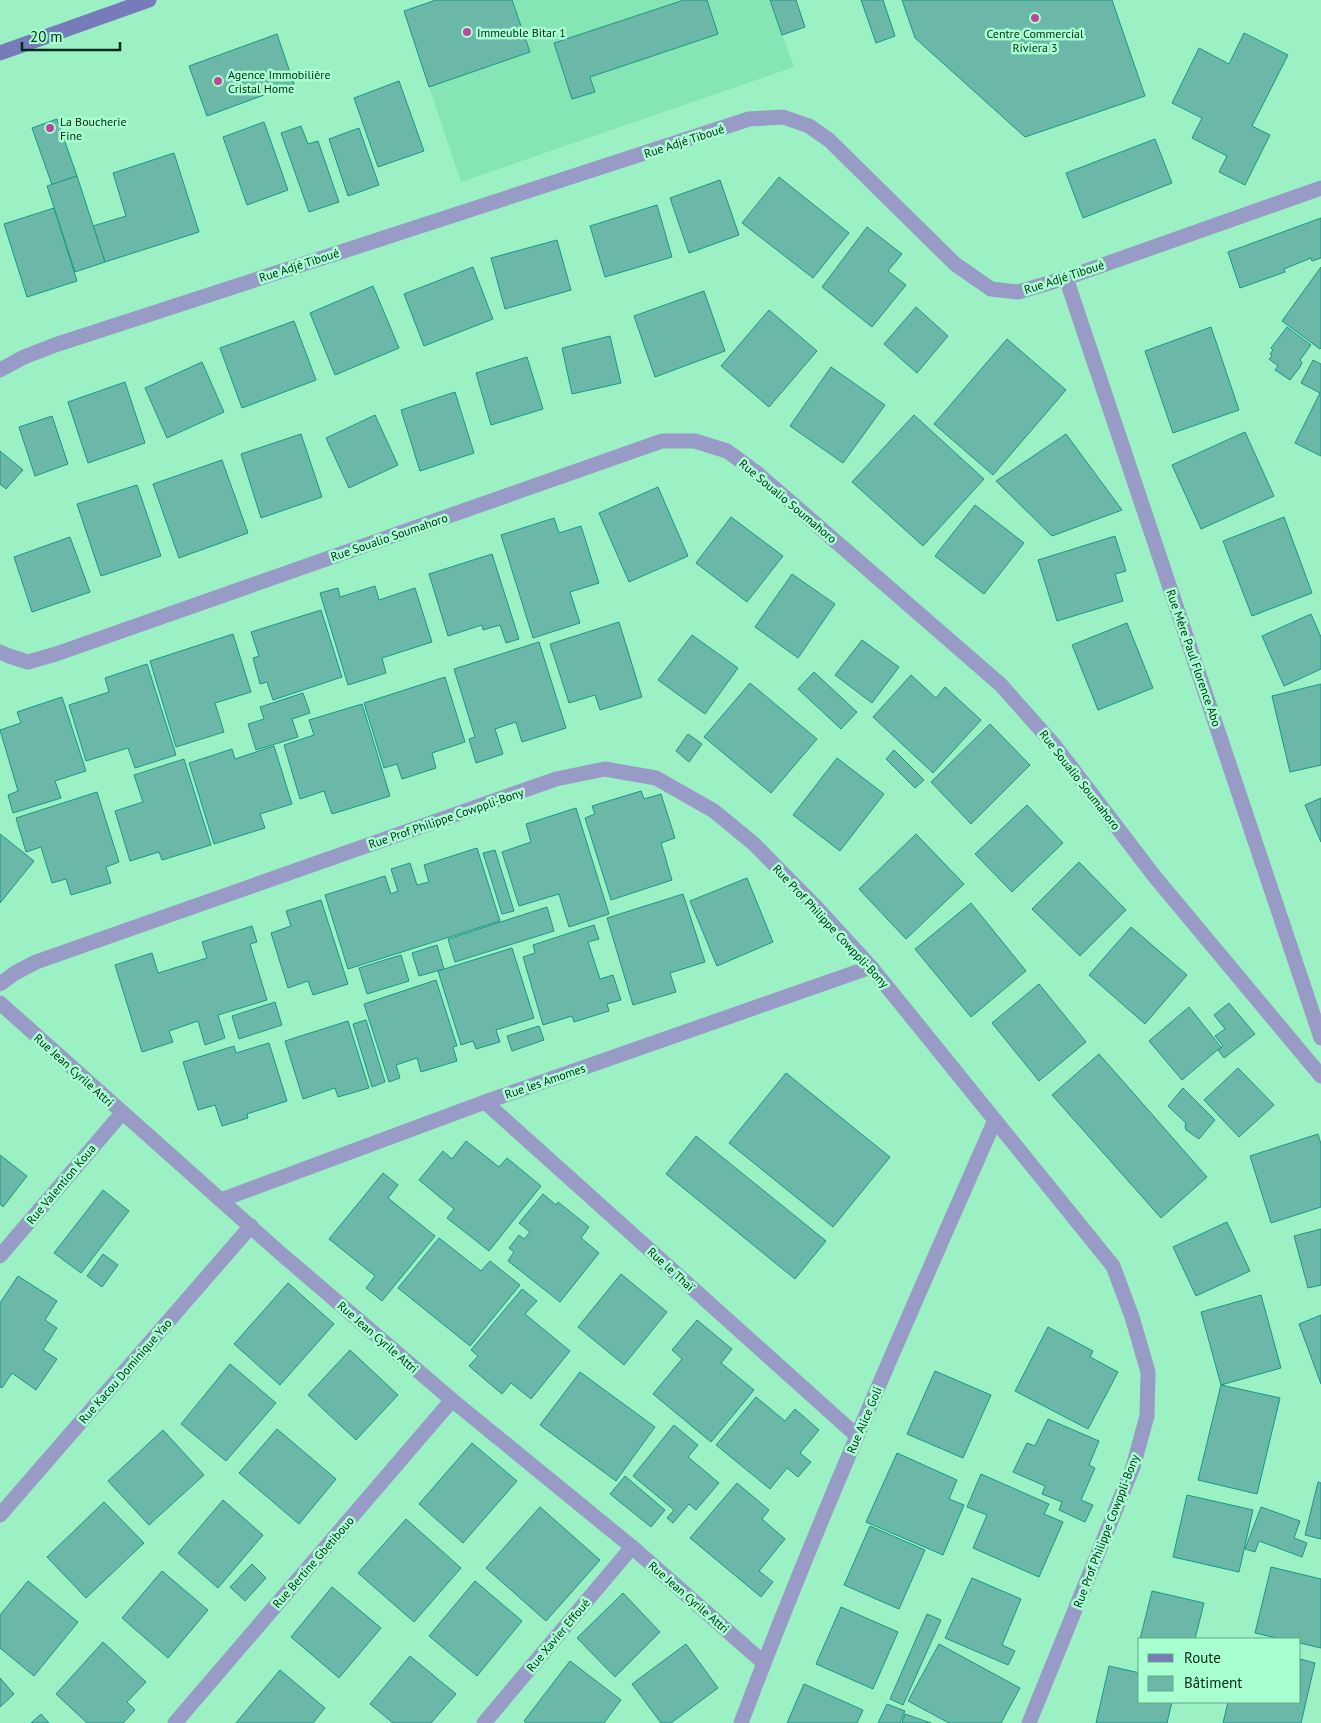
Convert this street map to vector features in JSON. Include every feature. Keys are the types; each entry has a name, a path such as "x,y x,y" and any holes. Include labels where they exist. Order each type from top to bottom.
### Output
{"main road":[{"path":"0,54 149,0"}],"street":[{"name":"Rue Adjé Tiboué","path":"0,370 55,344 749,120 783,117 809,126 828,140 955,264 991,289 1018,292 1066,278 1321,188"},
{"name":"Rue Mère Paul Florence Abo","path":"1066,278 1321,1038"},
{"name":"Rue Soualio Soumahoro","path":"0,652 28,662 56,654 662,441 695,441 727,451 757,473 1001,685 1055,746 1155,878 1321,1076"},
{"name":"Rue Prof Philippe Cowppli-Bony","path":"0,984 15,973 36,962 556,779 605,769 656,778 714,811 754,844 817,908 871,967 1113,1266 1132,1317 1148,1372 1146,1416 1133,1467 1029,1723"},
{"name":"Rue les Amomes","path":"221,1200 484,1102 871,967"},
{"name":"Rue Jean Cyrile Attri","path":"0,1003 221,1200 452,1400 632,1547 764,1663"},
{"name":"Rue le Thaï","path":"484,1102 857,1436"},
{"name":"Rue Valention Koua","path":"0,1256 122,1113"},
{"name":"Rue Alice Goli","path":"741,1723 857,1436 995,1120"},
{"name":"Rue Kacou Dominique Yao","path":"0,1515 251,1226"},
{"name":"Rue Bertine Gbetibouo","path":"175,1723 452,1400"},
{"name":"Rue Xavier Effoué","path":"484,1723 632,1547"}],"shaded area":[{"path":"436,0 770,0 794,67 461,182 404,11"}],"building":[{"name":"Immeuble Bitar 1","path":"436,0 512,0 530,52 429,87 404,11"},
{"path":"684,0 707,0 718,34 590,77 595,92 572,99 554,43"},
{"path":"770,0 796,0 805,27 782,35"},
{"path":"861,0 883,0 895,36 876,43"},
{"path":"902,0 1112,0 1145,96 1025,137 915,38"},
{"path":"1244,33 1288,55 1252,126 1270,135 1245,185 1219,172 1227,156 1192,138 1202,118 1172,103 1199,48 1229,64"},
{"path":"277,34 294,84 207,116 189,66"},
{"path":"399,81 424,151 378,167 354,98"},
{"path":"57,119 77,176 52,185 32,128"},
{"path":"264,122 288,190 247,205 223,137"},
{"path":"301,126 308,144 318,141 339,202 309,212 281,133"},
{"path":"359,128 379,185 348,196 329,139"},
{"path":"1155,139 1172,183 1083,218 1066,173"},
{"path":"174,153 199,232 105,262 93,226 126,216 113,173"},
{"path":"77,176 105,262 75,272 47,186"},
{"path":"779,177 849,233 813,278 742,223"},
{"path":"720,180 739,235 689,253 670,198"},
{"path":"657,205 672,257 605,277 590,226"},
{"path":"54,208 77,281 27,297 4,224"},
{"path":"1321,218 1321,258 1312,261 1311,258 1284,269 1285,272 1240,288 1228,252"},
{"path":"867,227 902,254 888,271 906,285 872,327 822,287"},
{"path":"557,240 571,290 505,309 491,258"},
{"path":"473,267 493,319 424,346 404,294"},
{"path":"1321,267 1321,348 1320,349 1282,321"},
{"path":"373,286 399,348 335,375 310,313"},
{"path":"704,291 725,351 655,377 634,316"},
{"path":"916,307 948,336 917,373 884,344"},
{"path":"769,310 817,351 769,407 721,366"},
{"path":"294,321 316,380 242,408 220,348"},
{"path":"1211,327 1239,410 1173,433 1145,351"},
{"path":"1287,327 1311,345 1300,360 1302,362 1300,367 1290,380 1275,370 1278,366 1269,359 1272,356 1270,354 1273,350 1271,348"},
{"path":"610,336 621,383 572,394 562,348"},
{"path":"1007,339 1066,390 993,475 934,424"},
{"path":"527,357 543,409 491,425 476,373"},
{"path":"1313,360 1321,364 1321,456 1295,443 1320,393 1301,383"},
{"path":"202,362 224,412 167,438 145,388"},
{"path":"831,367 885,405 843,463 790,426"},
{"path":"125,382 145,443 88,463 68,402"},
{"path":"455,392 474,453 420,471 401,410"},
{"path":"375,415 398,465 349,488 326,438"},
{"path":"914,415 984,479 923,546 852,482"},
{"path":"52,416 68,464 35,476 19,427"},
{"path":"1245,432 1274,496 1201,529 1172,465"},
{"path":"301,434 322,497 261,518 241,454"},
{"path":"1066,434 1122,510 1052,536 996,481"},
{"path":"0,451 23,470 6,489 0,484"},
{"path":"222,460 248,533 179,558 153,484"},
{"path":"137,485 161,556 101,576 77,504"},
{"path":"658,487 688,556 629,582 599,513"},
{"path":"975,505 1024,543 984,594 935,556"},
{"path":"731,517 783,556 747,602 696,563"},
{"path":"1284,517 1312,593 1252,616 1223,541"},
{"path":"554,518 559,533 581,526 599,583 570,592 580,623 533,638 501,535"},
{"path":"1115,536 1126,571 1115,574 1123,601 1057,621 1038,560"},
{"path":"70,537 90,592 32,612 14,557"},
{"path":"492,554 519,639 506,643 500,625 483,630 482,625 448,636 429,574"},
{"path":"792,574 835,604 798,658 755,627"},
{"path":"375,586 379,600 415,588 432,642 382,658 386,673 348,685 320,593 338,588 340,597"},
{"path":"321,610 342,677 273,700 267,682 260,684 253,658 259,656 251,632"},
{"path":"1311,614 1321,637 1321,669 1284,686 1262,636"},
{"path":"619,622 642,697 600,710 595,695 569,703 550,644"},
{"path":"1127,623 1153,688 1098,710 1072,645"},
{"path":"233,634 251,692 215,703 224,732 176,747 150,661"},
{"path":"692,635 738,668 705,714 658,680"},
{"path":"862,640 899,667 872,703 835,675"},
{"path":"539,642 566,728 522,742 516,722 495,729 503,754 476,763 469,739 475,737 454,669"},
{"path":"147,664 176,755 135,768 128,748 86,761 69,705 109,692 105,678"},
{"path":"814,672 857,712 841,729 798,689"},
{"path":"911,675 936,698 945,687 981,720 933,773 873,717"},
{"path":"445,677 465,742 432,753 436,768 402,779 397,764 384,768 364,703"},
{"path":"750,683 817,739 771,793 704,737"},
{"path":"1321,684 1321,765 1290,772 1272,696"},
{"path":"303,693 310,713 292,719 298,737 256,750 248,724 264,719 260,707"},
{"path":"62,697 86,771 55,781 61,798 13,813 8,795 18,791 0,730 21,723 17,712"},
{"path":"362,704 390,796 332,814 324,791 300,799 284,745 314,735 309,720"},
{"path":"990,724 1030,765 971,824 931,782"},
{"path":"688,734 702,744 689,762 676,751"},
{"path":"274,746 292,804 260,814 265,828 214,844 189,763 232,749 235,759"},
{"path":"894,750 924,780 915,788 886,759"},
{"path":"837,758 884,794 840,851 793,815"},
{"path":"184,759 211,845 162,860 159,852 130,861 115,811 143,802 134,775"},
{"path":"641,791 644,799 661,794 675,838 661,843 672,880 611,900 585,818 595,814 592,806"},
{"path":"97,792 119,862 106,867 111,883 71,895 66,879 52,883 41,847 26,852 16,818"},
{"path":"1321,798 1321,842 1305,805"},
{"path":"1027,805 1063,843 1012,892 975,854"},
{"path":"576,808 609,914 569,927 559,894 519,906 502,852 531,842 526,824"},
{"path":"0,834 34,861 0,903"},
{"path":"916,834 964,884 906,939 859,889"},
{"path":"477,848 500,921 348,969 325,895 385,876 391,894 398,891 391,869 410,863 417,885 429,882 424,865"},
{"path":"495,850 514,911 502,914 483,853"},
{"path":"1079,862 1126,910 1080,956 1032,909"},
{"path":"747,878 773,942 717,966 690,901"},
{"path":"683,894 705,962 670,973 676,992 633,1005 607,918"},
{"path":"321,900 348,984 313,995 308,981 288,988 271,933 291,926 286,911"},
{"path":"971,903 1026,971 971,1017 915,949"},
{"path":"547,907 554,931 455,962 448,939"},
{"path":"594,925 599,939 588,942 600,979 613,975 621,1000 607,1004 609,1011 574,1022 572,1016 543,1025 523,957 535,953 533,945"},
{"path":"252,926 257,942 250,944 267,1000 218,1015 225,1038 205,1045 198,1021 169,1031 173,1042 142,1052 115,965 152,953 158,973 207,958 202,942"},
{"path":"1131,927 1187,975 1145,1024 1089,975"},
{"path":"437,945 444,969 419,976 412,953"},
{"path":"512,948 534,1018 496,1030 500,1042 476,1049 473,1041 461,1045 438,971"},
{"path":"401,955 409,981 367,994 359,968"},
{"path":"436,980 457,1046 453,1047 457,1061 421,1072 417,1058 396,1065 400,1078 389,1082 364,1004"},
{"path":"1039,984 1086,1042 1039,1081 992,1023"},
{"path":"275,1002 282,1025 239,1039 232,1016"},
{"path":"1229,1003 1255,1034 1224,1058 1218,1050 1223,1046 1215,1036 1225,1029 1214,1015"},
{"path":"1189,1007 1221,1047 1182,1080 1149,1041"},
{"path":"366,1020 385,1082 372,1087 353,1024"},
{"path":"348,1021 369,1088 338,1097 335,1088 303,1099 285,1041"},
{"path":"539,1026 544,1040 512,1051 507,1036"},
{"path":"269,1043 287,1101 247,1114 248,1118 222,1126 215,1105 198,1110 183,1062 234,1046 236,1053"},
{"path":"1099,1054 1207,1177 1161,1218 1052,1095"},
{"path":"1238,1068 1274,1105 1239,1137 1204,1100"},
{"path":"786,1073 890,1157 833,1227 729,1143"},
{"path":"1183,1088 1215,1120 1199,1139 1186,1130 1186,1123 1168,1106"},
{"path":"1318,1134 1321,1144 1321,1207 1271,1223 1250,1156"},
{"path":"696,1136 826,1241 795,1279 666,1174"},
{"path":"466,1141 499,1167 507,1158 541,1186 489,1251 447,1218 454,1209 419,1180 443,1151 452,1159"},
{"path":"0,1155 27,1176 3,1207 0,1204"},
{"path":"383,1173 398,1185 388,1198 435,1236 382,1301 366,1288 375,1276 329,1239"},
{"path":"103,1190 129,1211 81,1273 54,1253"},
{"path":"543,1194 556,1205 558,1202 589,1227 581,1238 599,1253 560,1302 508,1261 514,1252 509,1248 519,1235 524,1239 530,1232 519,1223"},
{"path":"1227,1222 1250,1271 1196,1296 1173,1247"},
{"path":"1321,1229 1321,1285 1308,1288 1294,1236"},
{"path":"439,1238 481,1271 490,1261 520,1285 470,1346 398,1288"},
{"path":"103,1254 118,1265 102,1287 87,1276"},
{"path":"621,1274 667,1312 624,1365 578,1327"},
{"path":"18,1276 57,1301 45,1320 57,1328 43,1350 57,1359 36,1390 12,1373 2,1388 0,1387 0,1303"},
{"path":"288,1283 334,1324 280,1385 234,1344"},
{"path":"522,1289 537,1301 525,1314 570,1351 531,1399 511,1383 502,1394 469,1366 478,1356 471,1350"},
{"path":"1261,1295 1281,1368 1221,1385 1201,1312"},
{"path":"1321,1315 1321,1384 1299,1324"},
{"path":"697,1320 732,1349 721,1363 754,1390 711,1442 653,1394 682,1359 672,1350"},
{"path":"1048,1327 1093,1351 1090,1357 1118,1372 1088,1429 1015,1391"},
{"path":"350,1350 398,1395 356,1440 308,1395"},
{"path":"230,1364 276,1403 226,1461 181,1424"},
{"path":"935,1371 991,1395 963,1458 907,1434"},
{"path":"580,1372 655,1427 616,1481 540,1425"},
{"path":"1221,1385 1280,1398 1257,1494 1198,1480"},
{"path":"756,1397 785,1421 795,1409 819,1430 800,1453 811,1462 798,1477 787,1468 770,1489 716,1445"},
{"path":"1048,1419 1099,1441 1089,1465 1095,1468 1081,1500 1093,1505 1085,1522 1059,1510 1062,1502 1042,1494 1045,1486 1013,1472 1027,1443 1035,1446"},
{"path":"674,1425 698,1445 688,1457 719,1483 696,1510 689,1504 673,1523 667,1518 674,1510 633,1476"},
{"path":"277,1429 336,1479 299,1524 239,1473"},
{"path":"163,1430 204,1475 149,1525 108,1481"},
{"path":"472,1443 517,1481 463,1543 419,1504"},
{"path":"897,1453 957,1480 949,1499 964,1505 943,1555 866,1522"},
{"path":"981,1474 1049,1504 1044,1514 1063,1522 1039,1577 973,1548 987,1515 967,1507"},
{"path":"625,1476 665,1510 651,1527 610,1494"},
{"path":"1318,1482 1321,1483 1321,1539 1305,1535"},
{"path":"737,1483 769,1510 762,1519 785,1539 759,1571 773,1582 761,1597 690,1538"},
{"path":"1187,1495 1253,1510 1239,1572 1173,1557"},
{"path":"223,1500 263,1535 218,1588 178,1553"},
{"path":"104,1502 144,1543 86,1598 47,1557"},
{"path":"540,1507 600,1560 546,1621 486,1568"},
{"path":"1261,1507 1300,1521 1294,1538 1307,1543 1302,1557 1259,1541 1255,1552 1245,1549"},
{"path":"406,1519 461,1568 414,1622 358,1573"},
{"path":"870,1526 925,1550 899,1609 844,1585"},
{"path":"252,1564 266,1578 245,1601 230,1587"},
{"path":"1271,1567 1321,1579 1321,1648 1301,1643 1301,1638 1277,1638 1255,1633"},
{"path":"162,1571 208,1610 168,1658 122,1618"},
{"path":"972,1578 1021,1599 1002,1645 1015,1651 1008,1665 945,1638"},
{"path":"28,1581 78,1622 34,1676 0,1648 0,1615"},
{"path":"475,1581 522,1621 477,1676 429,1636"},
{"path":"332,1587 381,1628 339,1678 291,1637"},
{"path":"1152,1591 1204,1603 1195,1638 1140,1638"},
{"path":"623,1593 660,1632 615,1677 577,1638"},
{"path":"841,1607 898,1632 873,1689 816,1664"},
{"path":"927,1614 941,1620 903,1705 890,1699"},
{"path":"103,1642 146,1682 127,1702 135,1710 123,1723 87,1723 56,1694"},
{"path":"686,1644 718,1688 671,1723 661,1723 632,1684"},
{"path":"939,1644 1020,1688 1001,1723 949,1723 908,1701"},
{"path":"410,1656 456,1694 431,1723 393,1723 370,1704"},
{"path":"1301,1659 1315,1663 1301,1723 1223,1723 1228,1703 1301,1703"},
{"path":"570,1661 621,1700 604,1723 526,1723 524,1721"},
{"path":"1109,1666 1138,1673 1138,1703 1172,1703 1167,1723 1096,1723"},
{"path":"280,1670 325,1708 313,1723 236,1723"},
{"path":"0,1678 14,1694 0,1707"},
{"path":"804,1684 863,1710 857,1723 787,1723"},
{"path":"887,1704 905,1711 900,1723 878,1723"},
{"path":"41,1714 49,1723 31,1723"},
{"path":"905,1714 931,1723 902,1723"}],"place":[{"name":"Centre Commercial Riviera 3","path":"1035,18"},
{"name":"Immeuble Bitar 1","path":"467,32"},
{"name":"Agence Immobilière Cristal Home","path":"218,81"},
{"name":"La Boucherie Fine","path":"50,128"}]}
